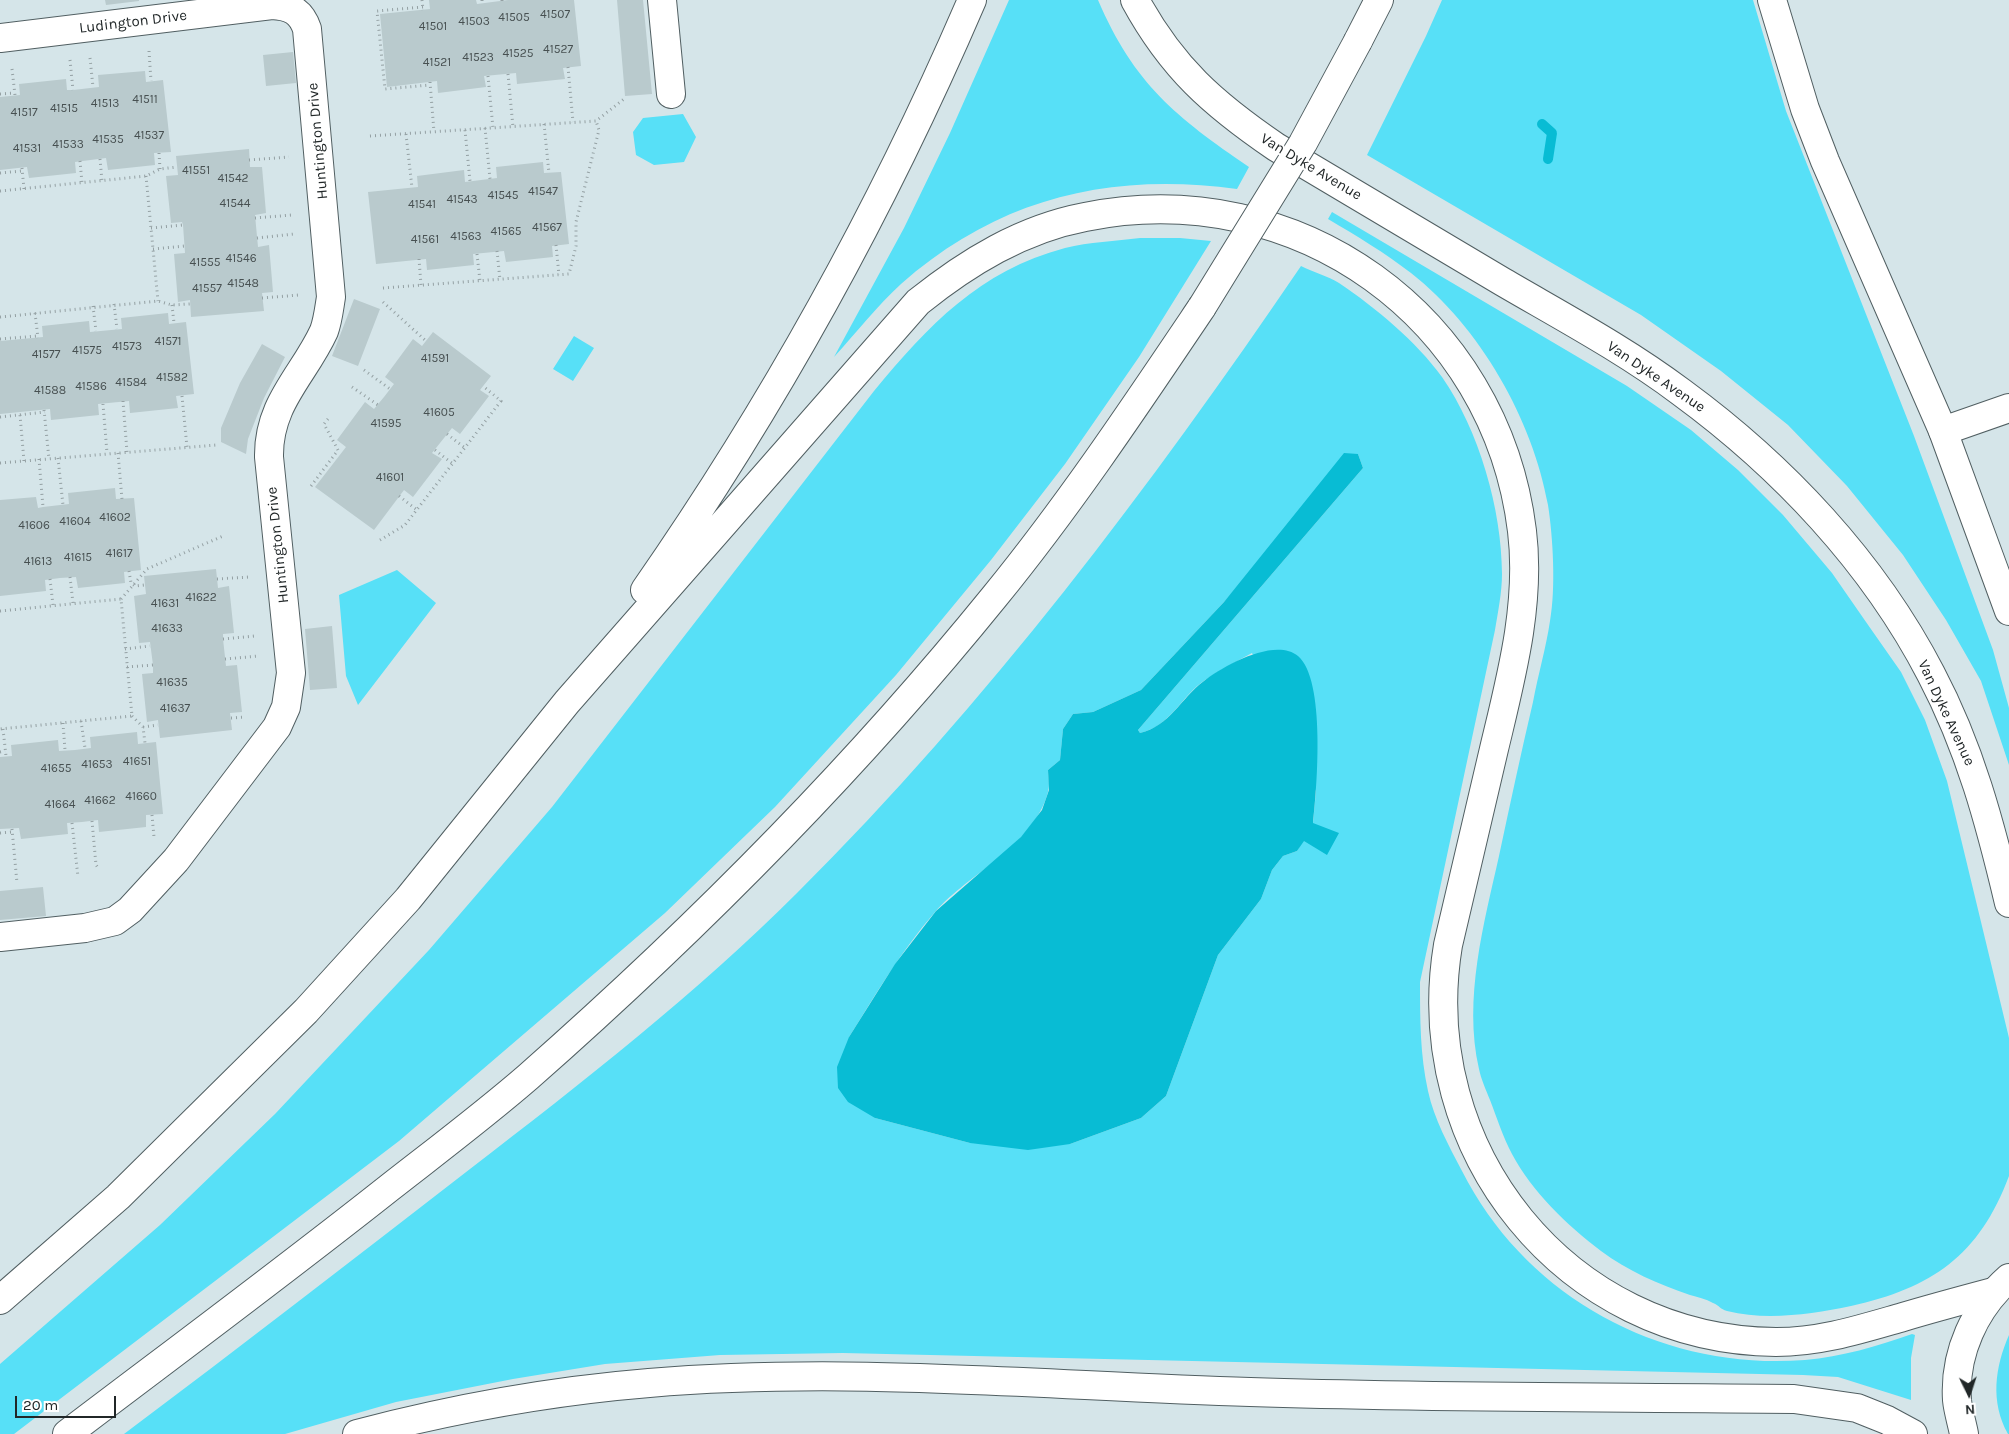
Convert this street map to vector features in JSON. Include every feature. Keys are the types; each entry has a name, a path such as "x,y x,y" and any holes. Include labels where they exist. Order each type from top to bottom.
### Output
{"main road":[{"path":"662,0 671,94"},
{"path":"567,702 690,524 798,347 918,120 972,0"},
{"name":"Van Dyke Avenue","path":"1135,0 1149,26 1174,62 1235,119 1276,147 1620,351 1680,391 1737,435 1784,478 1827,524 1864,571 1899,620 1931,674 1978,784 1994,837 2009,903"},
{"path":"67,1434 334,1231 524,1081 713,907 798,821 903,707 998,594 1069,499 1202,307 1303,143 1378,0"},
{"path":"1772,0 1805,109 1825,161 1943,431 2009,611"},
{"name":"Ludington Drive","path":"0,38 272,5 300,5"},
{"name":"Huntington Drive","path":"0,937 85,928 115,921 130,910 182,852 266,742 286,707 291,673 269,457 270,436 284,396 324,331 331,297 307,29 300,5"},
{"path":"0,1300 118,1197 199,1120 306,1011 408,899 567,702 918,302 947,279 979,258 1012,241 1047,227 1084,217 1151,209 1186,209 1217,213 1290,232 1324,246 1353,262 1394,293 1434,333 1456,361 1476,390 1493,423 1507,460 1517,497 1523,534 1522,614 1507,693 1448,945 1443,975 1442,1008 1448,1069 1457,1102 1472,1140 1500,1192 1519,1219 1543,1246 1594,1288 1651,1317 1710,1335 1776,1342 1835,1337 2001,1285"},
{"path":"1943,431 2009,408"},
{"path":"1964,1434 1957,1400 1959,1362 1972,1324 2001,1285"},
{"path":"357,1434 417,1418 497,1403 621,1386 733,1378 821,1376 1260,1392 1794,1398 1857,1408 1913,1434"}],"path":[{"path":"422,0 423,8 377,11 384,89 430,83 434,132"},
{"path":"148,41 152,81"},
{"path":"89,48 93,87"},
{"path":"69,51 73,90"},
{"path":"0,94 15,94 12,66"},
{"path":"568,67 573,122"},
{"path":"508,74 513,127"},
{"path":"488,76 492,128"},
{"path":"370,136 596,121 624,99"},
{"path":"383,288 569,274 576,246 576,222 599,130 596,121"},
{"path":"544,124 549,173"},
{"path":"485,128 490,179"},
{"path":"465,130 470,181"},
{"path":"406,134 412,188"},
{"path":"159,153 160,169"},
{"path":"250,160 298,156"},
{"path":"100,160 102,181"},
{"path":"80,161 82,183"},
{"path":"0,191 146,176 160,169 177,167"},
{"path":"0,173 22,169 24,189"},
{"path":"146,176 158,301"},
{"path":"255,218 294,214"},
{"path":"151,228 183,225"},
{"path":"257,238 296,234"},
{"path":"556,245 559,275"},
{"path":"153,249 184,246"},
{"path":"497,251 500,280"},
{"path":"477,254 480,281"},
{"path":"419,260 422,285"},
{"path":"262,298 301,295"},
{"path":"0,317 114,304 158,301 172,305 190,304"},
{"path":"383,302 426,341"},
{"path":"114,304 117,329"},
{"path":"172,305 174,323"},
{"path":"94,306 96,331"},
{"path":"0,339 37,337 35,313"},
{"path":"364,370 390,389"},
{"path":"380,540 405,525 501,401 483,386"},
{"path":"352,387 378,405"},
{"path":"182,396 187,447"},
{"path":"122,401 127,452"},
{"path":"103,404 108,453"},
{"path":"0,417 45,411 49,459"},
{"path":"20,415 24,461"},
{"path":"311,486 340,451 324,424 328,419"},
{"path":"447,434 465,448"},
{"path":"0,463 216,445"},
{"path":"435,450 453,464"},
{"path":"118,453 122,499"},
{"path":"58,458 63,505"},
{"path":"39,459 43,507"},
{"path":"399,496 417,510"},
{"path":"0,610 121,599 147,569 223,536"},
{"path":"129,571 133,585"},
{"path":"217,579 257,576"},
{"path":"70,577 73,603"},
{"path":"50,579 53,605"},
{"path":"133,585 144,586"},
{"path":"121,599 132,716 143,727 145,742"},
{"path":"223,640 263,636"},
{"path":"125,648 150,646"},
{"path":"225,659 265,655"},
{"path":"127,668 152,665"},
{"path":"6,756 2,729 132,716"},
{"path":"82,721 85,748"},
{"path":"62,723 65,750"},
{"path":"143,727 158,725"},
{"path":"0,752 5,751"},
{"path":"152,815 155,844"},
{"path":"92,821 96,865 99,868"},
{"path":"72,823 78,877"},
{"path":"0,833 12,830 16,883"}],"shaded area":[{"path":"1009,0 1098,0 1112,29 1142,77 1200,132 1249,167 1237,189 1190,185 1144,185 1100,189 1058,198 1017,212 977,230 938,255 901,284 875,310 834,357 904,228 950,133"},
{"path":"1442,0 1753,0 1786,111 1914,436 1993,650 2009,708 2009,765 1981,681 1946,620 1903,555 1847,486 1788,425 1721,371 1641,315 1367,155"},
{"path":"683,114 696,137 684,162 654,165 636,155 633,132 643,118"},
{"path":"1332,212 1627,386 1691,430 1738,470 1783,515 1832,573 1901,672 1925,720 1947,781 2009,1038 2009,1176 1997,1204 1983,1228 1967,1248 1929,1278 1880,1299 1821,1312 1758,1316 1727,1311 1707,1300 1655,1282 1622,1265 1601,1251 1551,1207 1530,1182 1512,1154 1482,1081 1479,1069 1473,1016 1474,989 1487,908 1552,608 1553,563 1548,505 1541,473 1530,440 1500,377 1481,348 1436,295 1411,273 1360,238 1328,219"},
{"path":"1140,238 1180,238 1211,241 1139,357 1065,464 991,560 896,675 775,807 665,913 399,1141 14,1434 0,1434 0,1364 160,1225 275,1114 429,950 552,807 874,391 915,344 958,303 981,286 1034,258 1074,246"},
{"path":"1301,266 1335,281 1367,303 1395,326 1432,364 1455,398 1467,421 1486,471 1498,524 1501,549 1501,595 1420,982 1420,1023 1425,1077 1438,1122 1462,1171 1490,1216 1523,1256 1562,1290 1605,1318 1651,1339 1701,1353 1752,1360 1819,1359 1873,1347 1912,1334 1915,1335 1911,1358 1911,1400 1838,1377 1803,1375 843,1353 720,1355 605,1364 513,1379 396,1402 285,1434 124,1434 555,1103 679,1002 759,930 867,821 935,747 1000,670 1064,592 1125,512 1244,349","holes":["1358,454 1363,468 1138,730 1140,733 1160,724 1205,680 1252,653 1316,791 1313,823 1297,851 1283,856 1272,870 1261,899 1218,955 1166,1096 1141,1118 1070,1144 970,1143 875,1118 849,1037 900,957 935,912 965,884 1015,844 1029,828 1040,811 1048,792 1048,770 1060,760 1063,729 1073,714 1093,712 1141,690 1224,602"]},
{"path":"574,336 594,348 573,381 553,369"},
{"path":"1344,453 1358,454 1363,468 1138,730 1140,733 1159,724 1204,681 1236,661 1263,652 1276,650 1288,651 1298,656 1307,669 1313,687 1316,710 1317,761 1313,823 1339,833 1327,855 1304,841 1297,851 1283,856 1272,870 1261,899 1218,955 1166,1096 1141,1118 1070,1144 1028,1150 970,1143 875,1118 848,1102 838,1088 837,1067 849,1037 895,964 936,911 1021,837 1042,810 1049,790 1048,770 1060,760 1063,729 1073,714 1093,712 1141,690 1224,602"},
{"path":"397,570 436,603 358,705 346,676 339,595"},
{"path":"2009,1335 2008,1434 1999,1410 1996,1384 2000,1359"}],"building":[{"path":"105,0 139,0 139,1 106,5"},
{"path":"429,0 476,0 477,4 508,0 574,0 581,66 563,68 565,79 517,84 516,73 484,76 486,87 438,93 437,81 387,87 380,14 430,9"},
{"path":"617,0 643,0 652,94 625,96"},
{"path":"293,52 296,83 266,86 263,55"},
{"path":"145,71 146,82 163,80 171,152 154,153 155,165 108,170 106,158 75,162 76,173 29,178 27,167 0,170 0,97 20,95 19,84 66,79 67,90 73,90 99,87 98,75"},
{"path":"249,149 250,167 262,167 266,213 255,215 258,247 269,245 273,292 262,293 264,311 191,317 190,300 178,302 174,254 185,253 183,225 182,222 171,223 166,176 178,175 176,156"},
{"path":"543,162 544,173 561,172 569,244 552,246 553,257 506,262 504,251 473,254 474,265 427,270 426,259 376,264 368,192 418,187 417,176 464,170 465,182 497,178 496,167"},
{"path":"354,299 380,309 358,366 332,356"},
{"path":"168,313 169,324 186,322 194,394 176,396 178,408 130,413 129,401 98,404 99,415 51,420 50,409 0,414 0,341 43,337 42,326 89,321 90,332 122,329 121,318"},
{"path":"433,332 491,376 480,390 489,396 460,434 452,428 432,453 442,459 413,497 404,490 374,530 315,487 346,447 337,440 365,402 374,409 394,384 385,377 413,339 422,346"},
{"path":"262,344 285,357 264,398 248,439 246,454 221,442 221,428 240,383"},
{"path":"115,488 116,499 134,498 141,570 124,572 125,583 78,588 76,577 60,578 45,580 46,591 0,596 0,500 36,497 38,508 69,504 68,493"},
{"path":"216,569 218,588 229,586 234,633 223,634 223,639 226,666 237,665 242,712 230,713 232,730 160,738 158,720 147,722 142,674 153,673 153,665 150,642 139,643 134,596 146,594 144,576"},
{"path":"332,626 337,688 310,690 305,629"},
{"path":"137,732 138,744 156,742 163,814 146,815 146,827 99,832 98,820 67,823 68,834 21,839 19,828 0,829 0,757 12,756 11,745 58,740 59,751 75,750 91,748 90,737"},
{"path":"43,887 46,916 0,920 0,891"}],"waterway":[{"path":"1542,124 1552,133 1548,159"}]}
